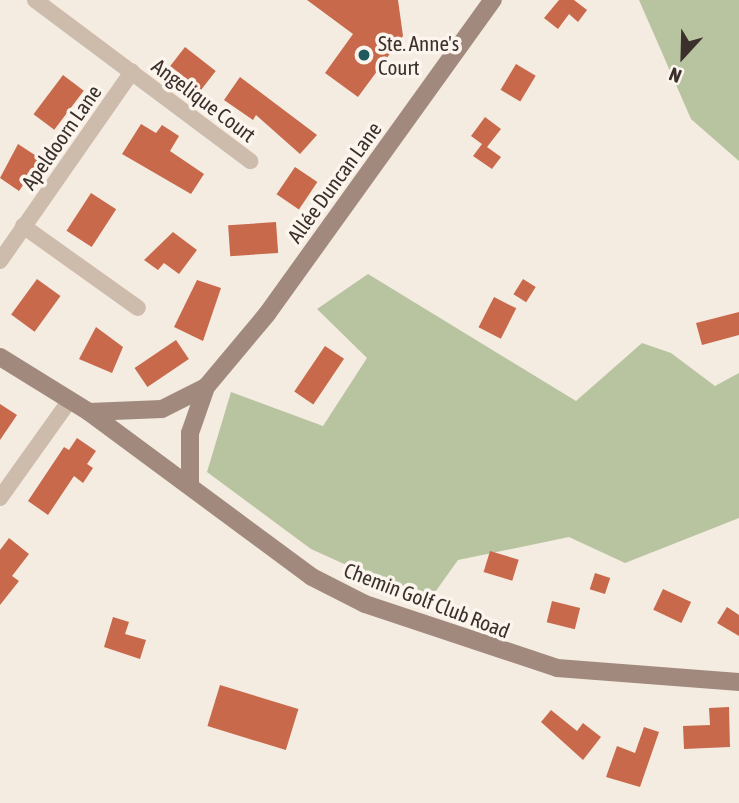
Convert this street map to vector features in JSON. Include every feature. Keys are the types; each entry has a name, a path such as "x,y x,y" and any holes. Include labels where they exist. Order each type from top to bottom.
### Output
{"street":[{"name":"Angelique Court","path":"34,0 250,161"},
{"name":"Allée Duncan Lane","path":"206,387 267,314 493,0"},
{"name":"Apeldoorn Lane","path":"0,261 132,72"},
{"path":"23,226 138,308"},
{"name":"Chemin Golf Club Road","path":"0,357 89,412 312,578 365,604 557,668 739,682"},
{"path":"89,412 162,409 206,387"},
{"path":"190,486 190,433 206,387"},
{"path":"0,498 70,400"}],"green space":[{"path":"639,0 739,0 739,161 691,119"},
{"path":"368,274 576,401 642,343 671,353 715,386 739,373 739,518 625,563 569,537 458,560 428,602 311,549 207,472 231,392 323,426 367,358 317,309"}],"building":[{"name":"Ste. Anne's Court","path":"307,0 398,0 403,36 358,97 325,73 353,34"},
{"path":"559,0 574,0 587,10 578,22 569,14 558,29 544,18"},
{"path":"185,47 216,71 201,90 170,66"},
{"path":"516,64 536,76 520,102 501,90"},
{"path":"63,75 84,91 54,130 34,114"},
{"path":"240,77 317,135 300,154 256,115 253,120 224,100"},
{"path":"485,117 501,129 487,147 501,157 492,169 473,156 482,144 471,136"},
{"path":"141,124 156,133 162,125 179,136 170,151 204,174 191,194 122,154"},
{"path":"18,144 41,159 19,191 0,178"},
{"path":"295,167 317,182 299,209 277,194"},
{"path":"91,193 116,209 92,247 66,231"},
{"path":"276,222 278,253 230,256 228,225"},
{"path":"173,232 197,250 179,274 164,263 158,270 144,260"},
{"path":"37,279 60,296 35,332 11,315"},
{"path":"523,279 536,287 526,302 513,294"},
{"path":"197,280 221,288 203,341 174,327"},
{"path":"494,297 516,308 501,339 479,327"},
{"path":"739,312 739,335 702,345 696,323"},
{"path":"96,327 123,347 112,373 79,359"},
{"path":"176,340 189,359 147,387 135,368"},
{"path":"325,346 344,359 313,404 294,392"},
{"path":"0,404 17,415 0,440"},
{"path":"77,438 96,451 87,464 93,468 83,483 74,476 48,515 28,501 64,447 69,450"},
{"path":"9,538 29,554 12,576 19,581 0,605 0,550"},
{"path":"490,551 519,560 512,581 484,572"},
{"path":"595,573 610,578 605,594 590,589"},
{"path":"663,589 691,602 681,623 653,610"},
{"path":"552,601 580,608 575,629 547,622"},
{"path":"727,607 739,615 739,636 717,623"},
{"path":"113,617 129,622 125,634 146,640 140,659 104,647"},
{"path":"220,685 298,709 286,750 207,726"},
{"path":"729,707 730,747 684,749 683,726 710,725 709,708"},
{"path":"551,710 577,731 583,723 601,737 583,760 541,722"},
{"path":"644,727 659,732 640,787 606,777 617,746 635,753"}],"place":[{"name":"Ste. Anne's Court","path":"364,55"}]}
